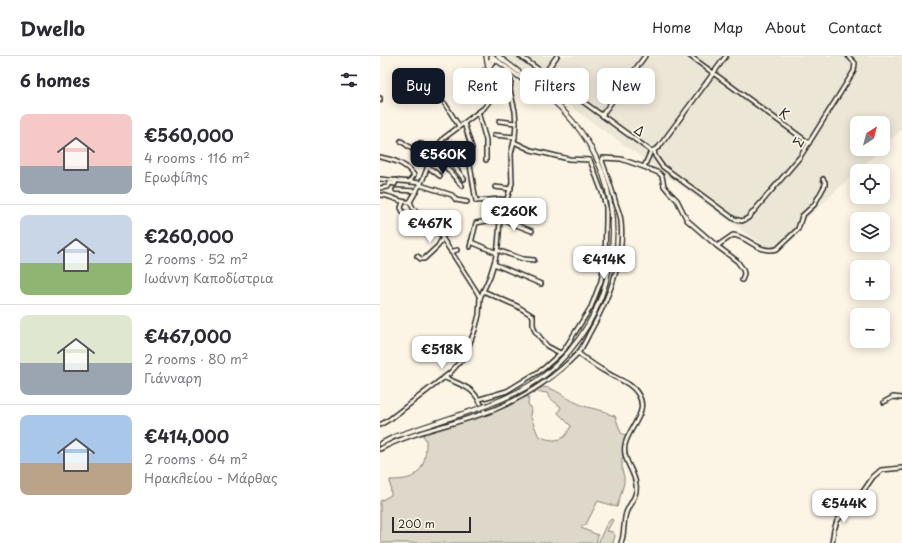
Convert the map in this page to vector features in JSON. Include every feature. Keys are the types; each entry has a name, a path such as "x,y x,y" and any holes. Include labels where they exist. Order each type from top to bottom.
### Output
{"main road":[{"path":"486,56 488,68"},
{"path":"380,444 409,432 488,405 535,382 551,369 579,339 596,310 602,296 610,268 613,237 612,214 604,176 596,158 581,132 564,111 545,94 538,91 494,57"}],"street":[{"name":"Δ","path":"520,56 536,68"},
{"path":"548,68 557,56"},
{"path":"602,115 645,56"},
{"name":"Κ","path":"690,56 809,143"},
{"path":"644,168 653,150 659,147 726,56"},
{"name":"Σ","path":"742,221 748,218 800,157 809,143 854,71 854,63 848,56"},
{"path":"488,68 494,57"},
{"path":"380,425 445,378 460,363 466,353 478,320 480,298 494,264 497,251 500,220 511,189 511,154 515,137 516,122 512,98"},
{"path":"445,104 460,126"},
{"path":"410,202 417,191 432,154 438,145 487,104"},
{"name":"Δ","path":"586,104 653,150 662,166 734,219 742,221"},
{"path":"478,112 486,140 486,160"},
{"path":"499,121 516,122"},
{"path":"464,123 472,148"},
{"path":"494,135 515,137"},
{"path":"401,141 429,161"},
{"path":"480,399 507,391 519,385 543,369 566,347 591,307 601,281 605,259 606,207 596,172 590,160 569,159 531,150 514,142"},
{"path":"420,143 446,167 462,186"},
{"path":"438,145 464,179"},
{"path":"380,157 398,162 409,169 414,175 410,181"},
{"path":"380,449 409,436 485,413 526,394 550,378 578,353 600,314 618,264 621,248 621,221 603,159 605,157 621,158 659,173 662,176 664,186 677,200 687,220 717,246 733,257 741,266 744,274 742,280"},
{"path":"469,159 476,201 506,200"},
{"path":"427,166 440,176"},
{"path":"380,178 410,181 452,195 454,200 467,202"},
{"path":"717,246 733,236 739,237 761,248 773,250 777,249 798,229 802,216 814,205 825,185 823,179"},
{"path":"396,180 395,184 390,183 388,187 380,189 382,195 392,196 403,202 410,202"},
{"path":"496,187 511,189"},
{"path":"396,190 417,191"},
{"path":"403,202 401,208 414,231"},
{"path":"410,202 413,208 441,237 480,298"},
{"path":"486,207 504,208"},
{"path":"417,256 421,259 424,258 438,246 441,237 453,230 452,222 440,214"},
{"path":"470,247 476,223 500,220 532,231"},
{"path":"471,242 523,259 534,260"},
{"path":"451,252 457,250"},
{"path":"494,264 541,284"},
{"path":"483,290 533,316 535,331 547,346 560,353"},
{"path":"578,353 604,372 616,377 633,388 640,398 641,407 639,417 626,440 624,448 637,486 634,497 625,515 623,538 621,543"},
{"path":"445,378 470,389 480,399 485,413"},
{"path":"884,402 893,397 902,398"},
{"path":"832,543 835,526 853,499 862,493 878,472 887,469 902,468"}],"shaded area":[{"path":"501,56 902,56 902,129 890,140 890,116 850,116 850,156 873,156 865,164 850,164 850,178 771,251 567,104 589,104 589,68 520,68 520,70"},
{"path":"451,137 459,147 448,156 440,146"},
{"path":"543,387 556,391 581,405 607,412 608,414 615,416 621,433 627,436 623,443 624,457 622,458 624,483 617,507 598,501 585,526 582,525 581,528 598,535 596,543 380,543 380,501 391,495 390,480 402,480 409,478 418,472 424,462 425,457 426,440 422,434 491,414 517,400 529,396 528,404 531,409 530,415 538,435 552,440 563,438 571,426 558,413 561,407 550,398 547,393 531,393"},
{"path":"611,519 613,520 607,531 613,532 615,536 613,543 598,543 606,525"}]}
